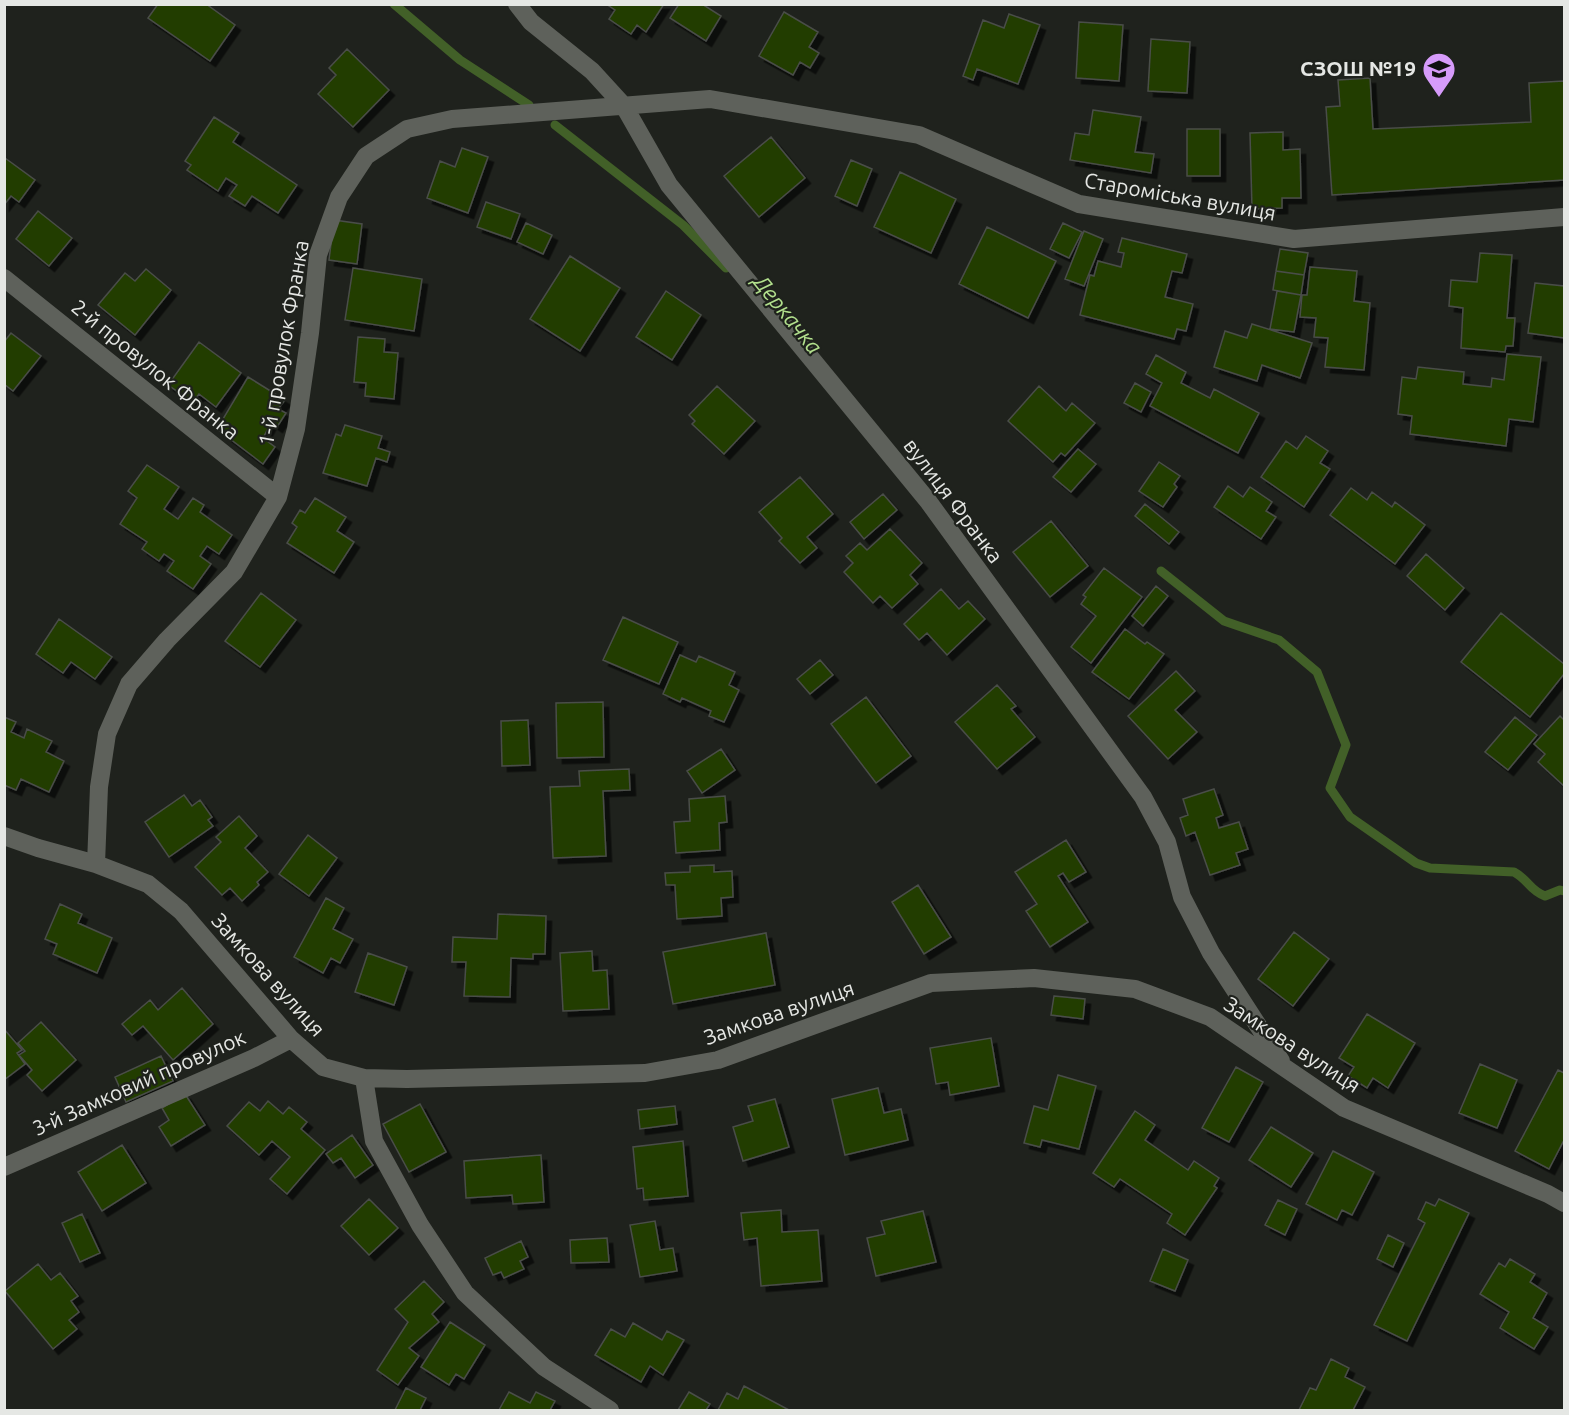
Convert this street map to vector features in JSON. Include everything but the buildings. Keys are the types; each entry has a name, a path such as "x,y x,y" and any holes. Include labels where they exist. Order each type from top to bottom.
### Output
{"street":[{"name":"вулиця Франка","path":"517,4 531,22 591,72 624,106 669,185 928,501 1143,797 1167,842 1182,897 1211,953 1287,1070"},
{"name":"Староміська вулиця","path":"624,106 710,99 919,135 1079,204 1294,239 1564,217"},
{"name":"1-й провулок Франка","path":"96,864 99,787 107,734 129,684 167,640 234,572 278,496 296,429 310,333 318,255 339,197 366,156 406,129 452,118 624,106"},
{"name":"2-й провулок Франка","path":"4,279 278,496"},
{"name":"Замкова вулиця","path":"4,836 96,864 148,884 181,911 291,1039 323,1067 364,1078 645,1073 718,1060 932,983 1034,978 1135,989 1210,1017 1344,1108 1548,1194 1564,1203"},
{"name":"3-й Замковий провулок","path":"4,1167 254,1058 291,1039"},
{"path":"364,1078 374,1141 420,1225 465,1293 544,1367 610,1410"}],"waterway":[{"name":"Деркачка","path":"394,4 460,60 529,105"},
{"name":"Деркачка","path":"555,125 683,225 726,268"},
{"name":"Деркачка","path":"1161,571 1224,621 1279,640 1317,672 1346,745 1330,788 1350,817 1416,863 1430,868 1514,872 1545,896 1560,890 1564,891"}],"place":[{"name":"СЗОШ №19","path":"1439,98"}]}
